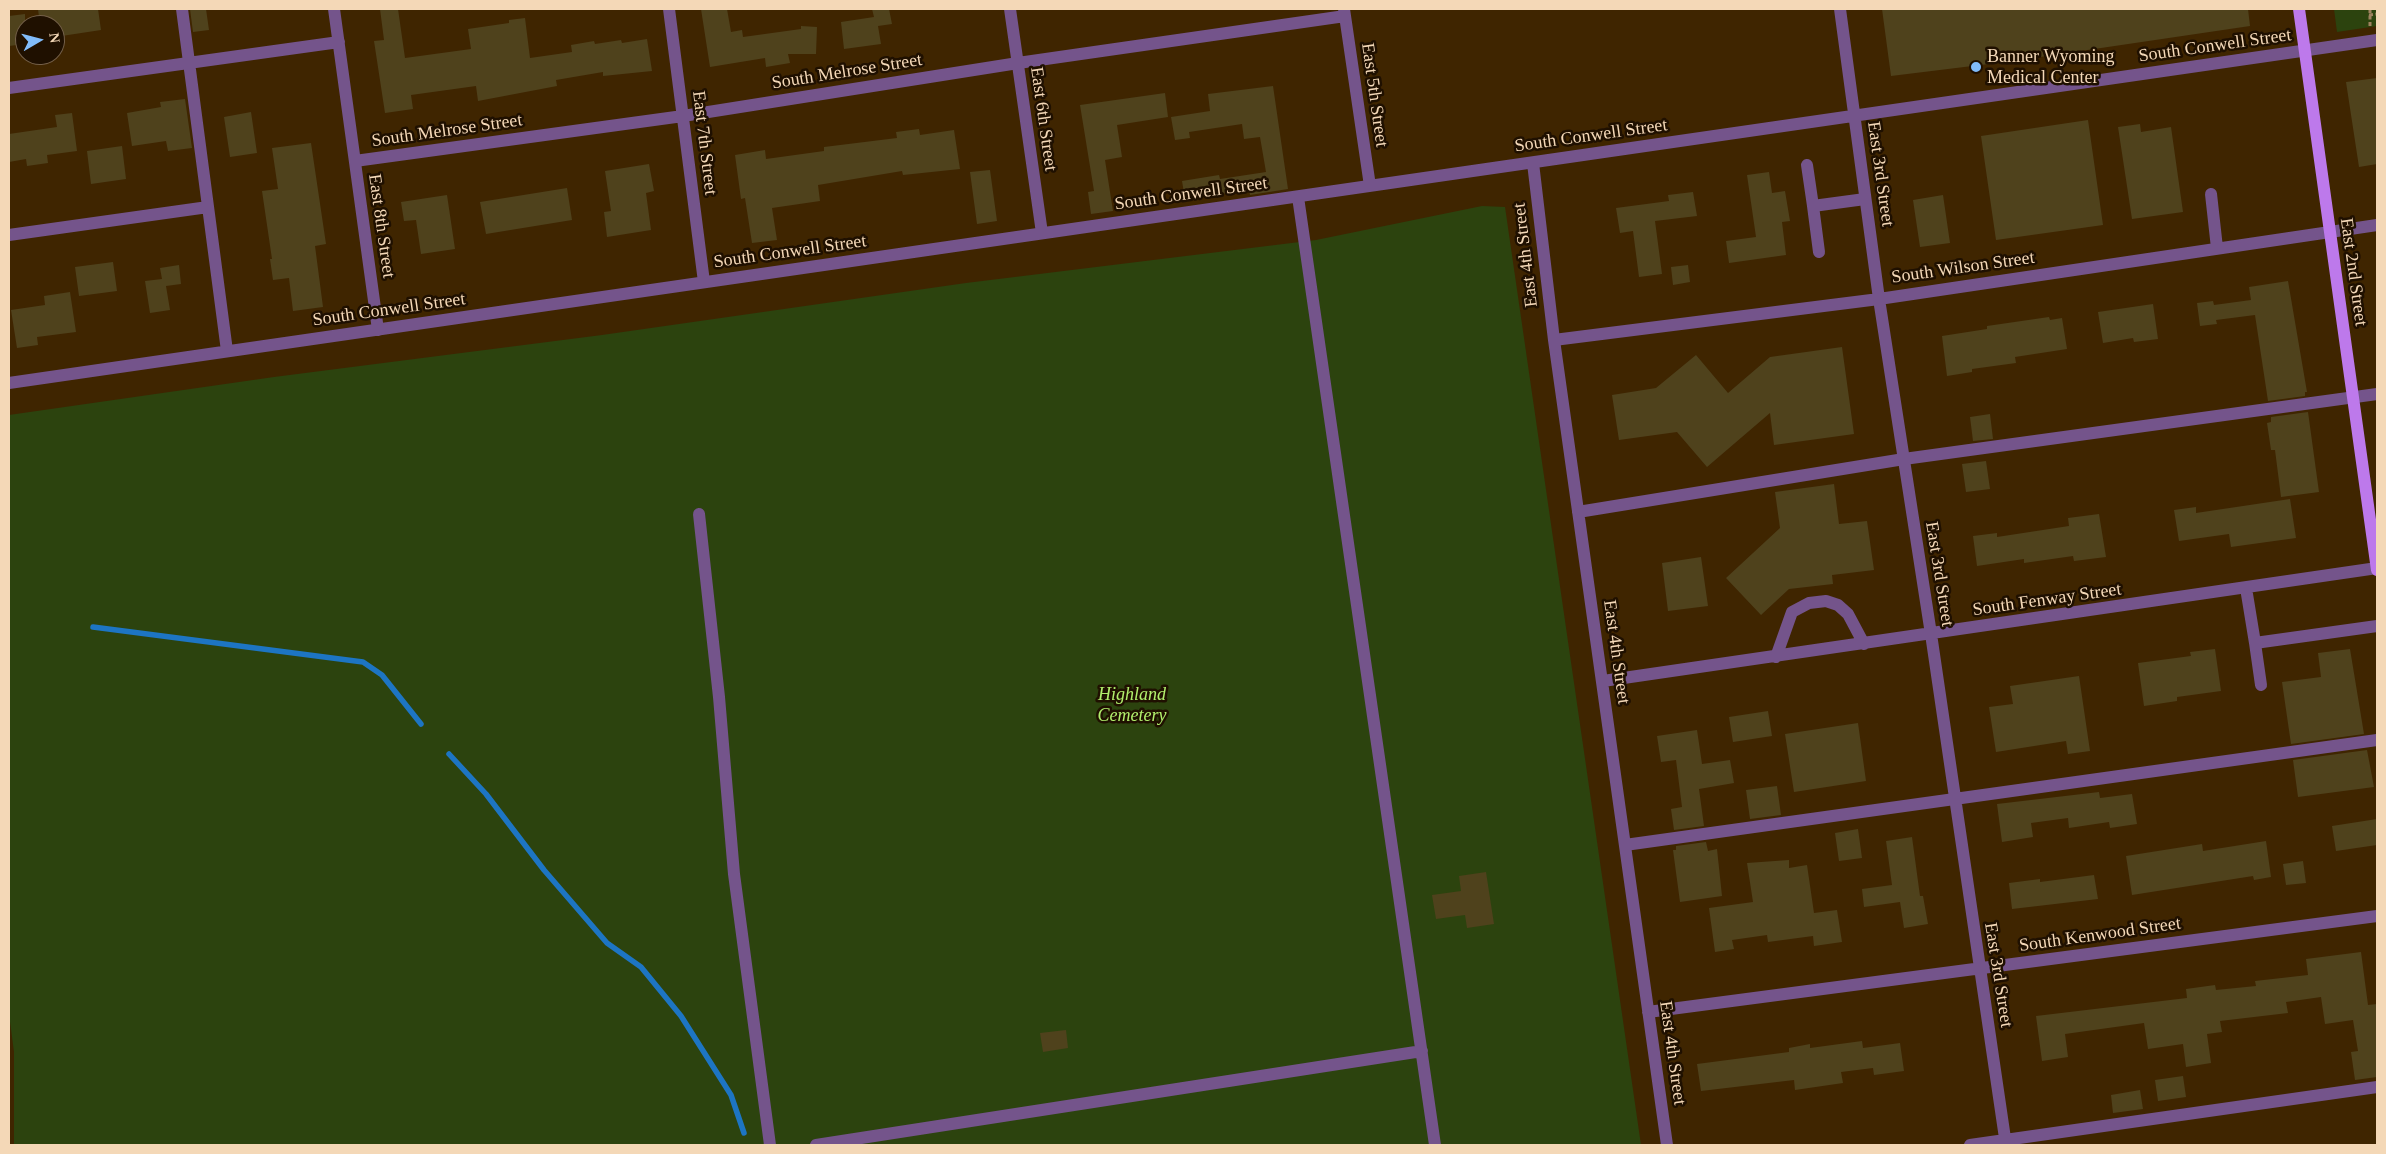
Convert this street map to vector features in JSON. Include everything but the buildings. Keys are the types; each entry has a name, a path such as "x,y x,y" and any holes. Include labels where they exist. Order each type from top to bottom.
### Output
{"main road":[{"name":"East 2nd Street","path":"2299,9 2377,569"}],"street":[{"path":"182,9 226,351"},
{"name":"East 8th Street","path":"334,9 378,330"},
{"name":"East 7th Street","path":"669,9 704,282"},
{"name":"East 6th Street","path":"1010,9 1042,234"},
{"name":"East 3rd Street","path":"1840,9 1879,299 1931,634 2005,1143"},
{"name":"South Melrose Street","path":"355,161 682,116 1344,12"},
{"name":"East 5th Street","path":"1344,12 1370,186"},
{"name":"South Conwell Street","path":"9,383 2377,40"},
{"path":"9,88 339,42"},
{"name":"East 4th Street","path":"1533,163 1554,340 1668,1145"},
{"path":"1807,165 1819,252"},
{"path":"2210,194 2217,248"},
{"path":"1298,197 1435,1145"},
{"path":"1813,206 1865,199"},
{"path":"9,235 208,207"},
{"name":"South Wilson Street","path":"1554,340 1879,299 2377,225"},
{"path":"1578,512 1904,459 2377,394"},
{"path":"699,514 719,697 734,874 770,1145"},
{"name":"South Fenway Street","path":"1603,681 2377,569"},
{"path":"2246,588 2261,685"},
{"path":"1776,657 1792,612 1809,603 1826,601 1838,605 1848,614 1864,644"},
{"path":"2255,644 2377,626"},
{"path":"1625,845 2377,740"},
{"name":"South Kenwood Street","path":"1648,1012 2377,916"},
{"path":"816,1145 1422,1051"},
{"path":"1970,1145 2005,1143 2377,1087"}],"path":[{"path":"2370,15 2377,14"}],"green space":[{"path":"2334,9 2377,9 2377,26 2337,32"},
{"name":"Highland Cemetery","path":"1482,206 1505,207 1641,1145 14,1145 14,1052 9,1014 9,415 274,377 602,335 966,283 1316,240"}],"waterway":[{"path":"93,627 363,662 382,675 421,724"},
{"path":"449,754 486,794 544,870 607,943 641,967 681,1016 731,1095 744,1133"}],"place":[{"name":"Banner Wyoming Medical Center","path":"1976,67"}]}
